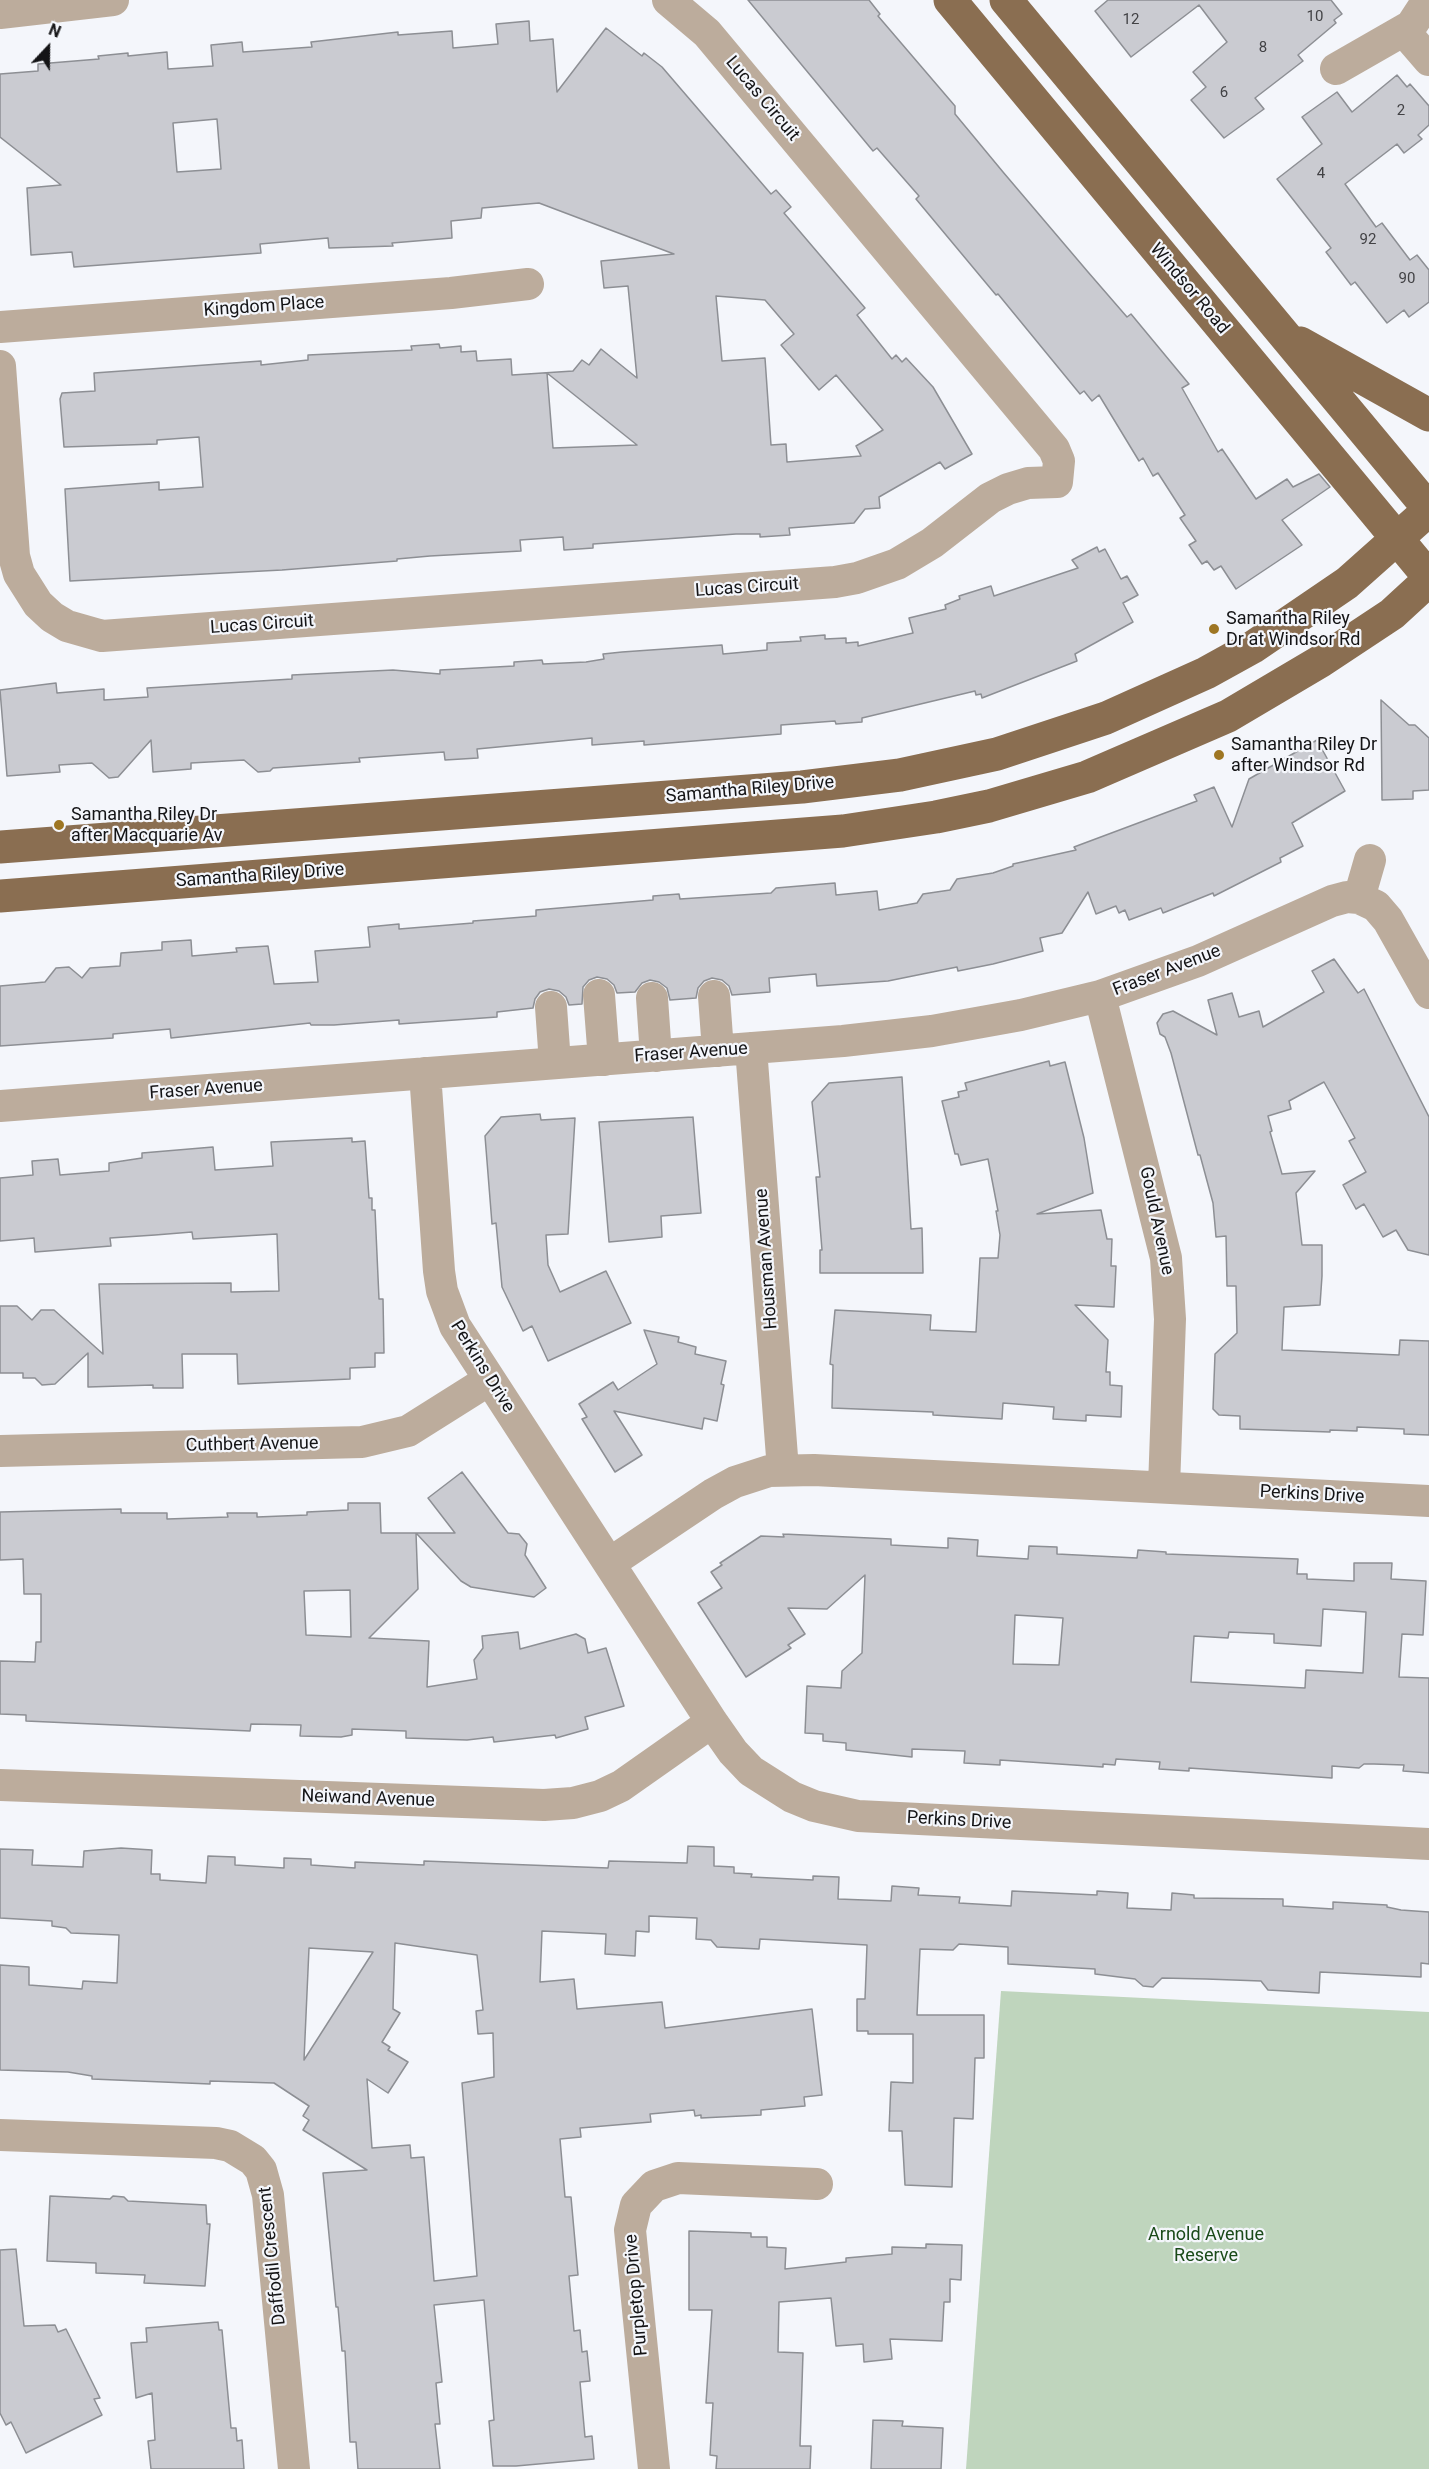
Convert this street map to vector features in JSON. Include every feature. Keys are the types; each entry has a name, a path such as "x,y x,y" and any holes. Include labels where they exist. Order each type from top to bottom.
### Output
{"main road":[{"name":"Windsor Road","path":"950,0 1429,579"},
{"path":"1006,0 1429,509"},
{"path":"1280,331 1429,415"},
{"name":"Samantha Riley Drive","path":"0,847 802,787 880,777 998,754 1106,718 1206,673 1303,616 1347,583 1429,509"},
{"name":"Samantha Riley Drive","path":"0,896 832,832 888,826 989,806 1087,777 1228,717 1303,673 1392,614 1429,579"}],"street":[{"path":"0,13 113,0"},
{"name":"Lucas Circuit","path":"0,366 14,556 19,574 38,604 51,617 67,626 102,636 835,582 856,578 897,564 932,543 990,498 1008,489 1028,483 1057,482 1059,461 1054,449 706,33 668,0"},
{"path":"1336,69 1404,31 1418,19 1428,0"},
{"path":"1404,31 1429,60"},
{"name":"Kingdom Place","path":"0,327 451,293 528,284"},
{"path":"1370,860 1359,898 1376,906 1388,920 1429,993"},
{"name":"Fraser Avenue","path":"0,1106 656,1056 932,1031 1021,1015 1100,996 1197,961 1332,901 1347,897 1359,898"},
{"path":"599,994 604,1060"},
{"path":"714,996 718,1051"},
{"name":"Gould Avenue","path":"1100,996 1161,1232 1168,1277 1170,1319 1164,1487"},
{"path":"652,998 656,1056"},
{"path":"551,1006 555,1063"},
{"name":"Housman Avenue","path":"751,1048 783,1470"},
{"name":"Perkins Drive","path":"425,1073 442,1291 455,1326 712,1722 733,1752 751,1771 792,1797 836,1812 858,1816 1429,1844"},
{"name":"Cuthbert Avenue","path":"0,1451 363,1442 408,1431 489,1380"},
{"name":"Perkins Drive","path":"610,1563 713,1494 754,1475 783,1470 1164,1487 1429,1502"},
{"name":"Neiwand Avenue","path":"0,1785 544,1805 573,1803 600,1796 621,1786 712,1722"},
{"name":"Daffodil Crescent","path":"0,2135 216,2143 230,2146 253,2160 261,2170 268,2195 294,2469"},
{"name":"Purpletop Drive","path":"654,2469 630,2230 636,2205 654,2186 678,2178 817,2184"}],"green space":[{"name":"Arnold Avenue Reserve","path":"1001,1991 1429,2012 1429,2469 966,2469"}],"building":[{"path":"748,0 869,0 880,14 878,16 955,106 955,114 1003,172 1127,317 1131,314 1189,384 1182,388 1218,452 1222,449 1256,499 1287,479 1293,487 1319,474 1330,487 1282,520 1302,545 1236,589 1221,566 1214,570 1207,561 1202,564 1189,545 1196,541 1180,518 1185,515 1158,473 1153,476 1143,458 1139,461 1099,395 1092,401 1084,391 1080,394 916,199 919,196 877,148 873,151"},
{"path":"1108,0 1331,0 1342,14 1334,20 1336,23 1298,55 1303,61 1255,98 1264,109 1224,138 1191,100 1206,87 1193,72 1227,42 1199,5 1131,57 1095,11"},
{"path":"529,21 530,41 553,39 557,92 606,28 642,56 644,53 662,67 771,194 776,190 791,207 784,213 865,308 857,315 892,359 896,355 902,362 906,358 933,387 972,454 945,469 940,462 879,497 880,508 865,509 854,523 789,528 790,535 760,537 760,534 736,534 593,544 593,548 564,550 563,537 520,540 521,551 430,556 397,559 397,561 282,570 70,581 65,489 159,482 159,490 203,487 199,437 157,440 157,444 64,447 60,399 62,393 95,391 94,373 261,361 261,365 308,360 308,355 412,350 411,346 439,344 440,348 461,346 461,352 476,351 477,361 511,359 512,375 573,371 582,360 589,365 601,349 637,378 628,286 604,288 601,261 674,254 539,203 482,208 481,218 451,221 452,238 392,243 393,246 329,248 328,238 260,244 261,253 74,267 72,252 31,255 27,188 61,185 0,137 0,74 38,71 38,64 99,59 98,56 128,53 128,56 167,52 168,69 213,66 211,45 242,42 243,52 312,47 311,42 398,32 398,35 452,31 453,48 498,44 496,24","holes":["217,119 221,169 177,172 173,123","716,296 765,300 794,334 781,345 819,390 836,375 883,430 856,446 861,456 787,462 786,444 771,445 765,358 722,361","547,373 637,445 553,448"]},
{"path":"1397,75 1407,87 1410,84 1429,106 1429,125 1418,135 1422,139 1404,153 1397,144 1345,184 1376,227 1382,223 1410,260 1417,255 1429,270 1429,302 1409,317 1404,310 1387,323 1355,282 1351,285 1326,252 1331,248 1277,179 1322,144 1302,117 1337,92 1352,112"},
{"path":"1097,547 1099,552 1105,549 1121,579 1127,576 1138,595 1123,603 1133,622 1075,654 1077,661 982,698 981,694 976,695 975,691 862,718 862,722 836,724 835,721 781,725 781,734 644,745 644,741 592,745 592,738 477,749 478,758 445,760 444,752 359,758 360,762 273,768 270,771 258,772 244,760 191,763 191,769 153,772 151,740 118,777 109,778 92,763 59,765 60,772 7,776 0,690 56,683 57,693 104,689 104,700 148,697 147,688 292,679 292,675 393,670 440,674 440,670 514,666 514,662 542,660 543,664 586,662 604,659 603,654 722,645 723,654 767,650 767,643 801,641 800,637 825,635 825,639 846,638 846,643 858,642 858,646 913,633 909,618 946,609 945,605 960,599 959,596 991,586 994,596 1078,568 1072,560"},
{"path":"1381,700 1409,725 1415,725 1429,738 1429,790 1413,791 1413,799 1382,800"},
{"path":"1317,740 1345,791 1292,823 1303,846 1280,858 1281,862 1214,896 1213,893 1163,913 1161,908 1129,920 1125,910 1119,913 1116,906 1096,914 1088,892 1062,933 1040,938 1043,951 993,964 958,971 957,967 888,981 817,986 816,974 769,978 770,992 732,995 729,986 722,980 712,978 704,981 698,988 696,998 670,1000 667,988 659,982 650,980 642,983 635,992 617,993 614,985 607,979 597,977 589,980 583,987 582,1004 569,1005 566,997 559,991 549,989 540,992 533,1008 497,1012 497,1017 399,1024 399,1020 334,1025 311,1025 310,1023 171,1038 170,1029 113,1034 113,1038 0,1046 0,986 45,982 56,968 69,967 82,978 90,968 120,966 121,953 162,950 162,942 191,940 192,956 237,952 236,948 268,946 274,984 318,982 315,951 370,947 368,927 399,924 399,929 473,923 473,921 536,916 536,910 653,900 653,896 679,894 680,899 771,893 776,888 835,883 836,895 877,891 879,910 917,903 923,894 950,890 957,879 993,873 1013,866 1013,864 1076,850 1074,847 1197,801 1194,795 1214,787 1232,827 1249,779"},
{"path":"1334,959 1358,993 1364,989 1429,1117 1429,1255 1408,1250 1396,1230 1383,1237 1364,1204 1356,1209 1343,1185 1366,1172 1349,1141 1355,1138 1324,1082 1289,1101 1291,1109 1268,1116 1272,1131 1270,1132 1282,1174 1315,1171 1296,1193 1302,1245 1322,1245 1322,1276 1320,1305 1284,1307 1282,1350 1399,1355 1400,1340 1429,1341 1429,1435 1404,1434 1404,1429 1357,1427 1357,1431 1330,1430 1330,1432 1240,1429 1240,1416 1219,1415 1213,1409 1215,1354 1237,1333 1236,1286 1227,1286 1226,1236 1216,1237 1213,1203 1200,1155 1198,1155 1171,1053 1165,1037 1160,1034 1157,1023 1163,1014 1173,1011 1217,1035 1208,1000 1232,993 1239,1017 1259,1011 1263,1027 1324,992 1312,971"},
{"path":"1049,1061 1050,1066 1065,1062 1084,1138 1093,1193 1037,1214 1101,1210 1107,1239 1112,1239 1111,1266 1116,1266 1114,1307 1075,1305 1108,1340 1106,1372 1110,1372 1110,1385 1122,1386 1121,1417 1086,1415 1086,1421 1053,1419 1054,1407 1003,1403 1002,1419 933,1415 933,1412 832,1408 833,1365 830,1364 835,1310 931,1315 930,1330 976,1332 980,1258 998,1258 1000,1235 996,1211 998,1211 988,1159 961,1165 958,1154 955,1154 942,1101 959,1097 958,1092 967,1090 965,1083"},
{"path":"902,1077 911,1229 922,1228 923,1273 820,1273 820,1250 822,1250 816,1177 820,1177 812,1102 829,1083"},
{"path":"540,1114 541,1120 575,1118 568,1234 546,1235 548,1265 560,1292 606,1271 631,1323 548,1361 532,1326 523,1331 502,1287 496,1223 492,1224 485,1136 501,1117"},
{"path":"693,1117 701,1213 661,1216 662,1237 609,1242 599,1122"},
{"path":"352,1138 352,1142 365,1141 369,1198 372,1198 372,1210 375,1210 379,1299 383,1299 384,1353 375,1353 375,1367 350,1368 350,1379 238,1384 237,1354 182,1354 183,1388 153,1388 153,1385 88,1387 88,1353 55,1384 42,1385 35,1378 23,1378 23,1373 0,1373 0,1306 17,1306 32,1320 41,1310 54,1310 103,1354 99,1284 231,1283 231,1292 279,1291 277,1234 193,1239 192,1232 110,1238 111,1246 35,1252 34,1238 0,1241 0,1178 33,1175 32,1161 58,1159 60,1175 109,1171 109,1163 142,1158 142,1153 213,1147 215,1170 273,1166 271,1142"},
{"path":"644,1330 679,1337 678,1342 696,1347 695,1354 726,1361 717,1421 704,1418 702,1429 614,1411 642,1455 615,1472 582,1419 587,1417 579,1404 613,1382 618,1390 657,1364"},
{"path":"462,1472 508,1533 519,1534 527,1544 525,1555 546,1588 534,1597 471,1587 461,1581 416,1533 455,1533 428,1498"},
{"path":"348,1503 380,1503 381,1533 416,1533 418,1589 369,1638 429,1641 427,1687 477,1679 474,1660 483,1648 482,1636 518,1632 520,1649 576,1634 585,1639 588,1653 606,1648 624,1706 585,1717 588,1729 556,1738 555,1735 494,1742 493,1737 467,1740 406,1738 406,1731 352,1729 352,1735 341,1737 300,1736 301,1725 251,1724 250,1731 26,1721 26,1715 0,1714 0,1661 35,1662 36,1642 41,1642 41,1594 24,1594 23,1559 0,1560 0,1512 121,1509 121,1513 167,1513 167,1519 228,1517 227,1513 257,1513 257,1517 307,1515 307,1512 348,1510","holes":["350,1590 351,1637 306,1635 304,1591"]},
{"path":"783,1534 891,1539 891,1545 948,1548 948,1538 978,1540 977,1556 1028,1559 1029,1546 1057,1547 1057,1554 1137,1558 1138,1550 1166,1552 1166,1554 1298,1559 1297,1574 1307,1574 1307,1579 1354,1581 1354,1563 1392,1563 1391,1579 1426,1581 1423,1635 1402,1634 1399,1677 1429,1678 1429,1773 1403,1771 1404,1765 1364,1764 1359,1768 1332,1766 1332,1778 1189,1768 1189,1771 1159,1769 1160,1762 1116,1759 1115,1765 1103,1764 1103,1767 1000,1760 1000,1765 964,1763 965,1751 912,1749 912,1757 846,1750 846,1743 823,1741 823,1734 805,1733 807,1686 841,1688 842,1671 862,1653 865,1575 827,1609 788,1608 805,1634 788,1645 791,1648 746,1677 698,1603 722,1588 711,1572 722,1565 720,1563 761,1536 784,1537","holes":["1323,1609 1366,1612 1363,1673 1306,1670 1305,1688 1191,1682 1194,1636 1228,1638 1229,1632 1274,1634 1274,1643 1321,1646","1015,1615 1063,1618 1059,1665 1013,1664"]},
{"path":"688,1846 714,1847 714,1866 734,1867 734,1873 752,1874 751,1877 813,1880 813,1876 839,1877 838,1899 891,1901 892,1886 919,1888 918,1895 960,1897 959,1903 1011,1906 1012,1891 1097,1895 1097,1891 1128,1893 1127,1908 1171,1910 1172,1893 1194,1895 1194,1898 1283,1899 1283,1906 1333,1909 1333,1902 1387,1905 1387,1907 1401,1910 1429,1912 1429,1964 1421,1963 1421,1977 1320,1972 1319,1993 1268,1990 1261,1981 1162,1978 1153,1987 1143,1986 1135,1979 1095,1974 1095,1969 1008,1964 1008,1947 959,1944 953,1950 920,1949 917,2015 984,2015 984,2058 975,2058 973,2119 954,2118 952,2187 905,2185 902,2131 889,2131 891,2082 913,2083 913,2034 868,2034 868,2031 857,2031 857,1999 865,1999 867,1945 760,1939 759,1949 717,1947 711,1940 696,1939 697,1918 649,1916 649,1932 636,1931 635,1956 605,1954 606,1934 542,1931 540,1982 574,1979 577,2009 662,2002 665,2028 812,2009 822,2095 804,2097 805,2106 761,2110 761,2115 701,2118 701,2115 695,2116 694,2110 650,2114 651,2122 580,2128 581,2137 560,2139 565,2197 571,2197 578,2275 569,2276 574,2331 580,2330 582,2352 587,2351 590,2381 580,2382 585,2437 592,2436 594,2459 516,2466 493,2466 489,2421 494,2420 484,2300 434,2305 442,2382 436,2383 440,2424 435,2424 440,2469 358,2469 356,2442 350,2442 345,2351 342,2351 338,2307 336,2307 323,2173 367,2170 303,2130 309,2120 303,2116 309,2106 274,2083 210,2081 210,2084 92,2079 92,2076 68,2072 0,2070 0,1965 29,1967 29,1985 82,1989 83,1981 117,1983 119,1935 71,1933 66,1928 52,1926 52,1921 0,1918 0,1849 33,1850 32,1865 83,1867 84,1851 121,1848 152,1850 151,1874 160,1874 160,1880 206,1883 208,1856 235,1857 235,1865 284,1868 284,1858 311,1859 311,1865 355,1868 355,1862 424,1865 424,1861 608,1868 609,1861 687,1863","holes":["395,1943 477,1955 483,2010 476,2011 478,2034 493,2033 494,2077 462,2083 477,2276 434,2281 424,2157 411,2158 410,2145 372,2148 367,2079 388,2093 408,2062 388,2050 390,2047 382,2042 400,2013 393,2009","309,1948 373,1952 304,2060"]},
{"path":"50,2196 110,2199 113,2196 124,2197 128,2201 206,2205 207,2224 210,2224 205,2286 144,2283 145,2275 96,2273 96,2263 47,2261"},
{"path":"689,2231 751,2233 751,2237 767,2237 767,2247 786,2248 785,2269 846,2262 846,2258 892,2254 892,2247 926,2248 926,2244 962,2245 961,2280 950,2279 950,2302 944,2302 942,2341 890,2339 892,2359 864,2362 863,2344 836,2346 831,2298 779,2302 778,2352 803,2353 800,2446 811,2446 810,2469 716,2469 717,2456 710,2455 713,2403 706,2403 712,2310 689,2310"},
{"path":"16,2249 24,2326 55,2325 58,2332 66,2329 100,2398 94,2399 102,2415 26,2453 11,2422 6,2425 0,2413 0,2250"},
{"path":"218,2322 219,2330 222,2330 231,2428 236,2428 237,2441 242,2440 244,2469 151,2469 148,2441 155,2440 152,2393 136,2398 131,2343 147,2342 146,2328"},
{"path":"873,2420 903,2421 902,2426 943,2428 941,2469 871,2469"}],"place":[{"name":"Samantha Riley Dr at Windsor Rd","path":"1214,629"},
{"name":"Samantha Riley Dr after Windsor Rd","path":"1219,755"},
{"name":"Samantha Riley Dr after Macquarie Av","path":"59,825"}]}
